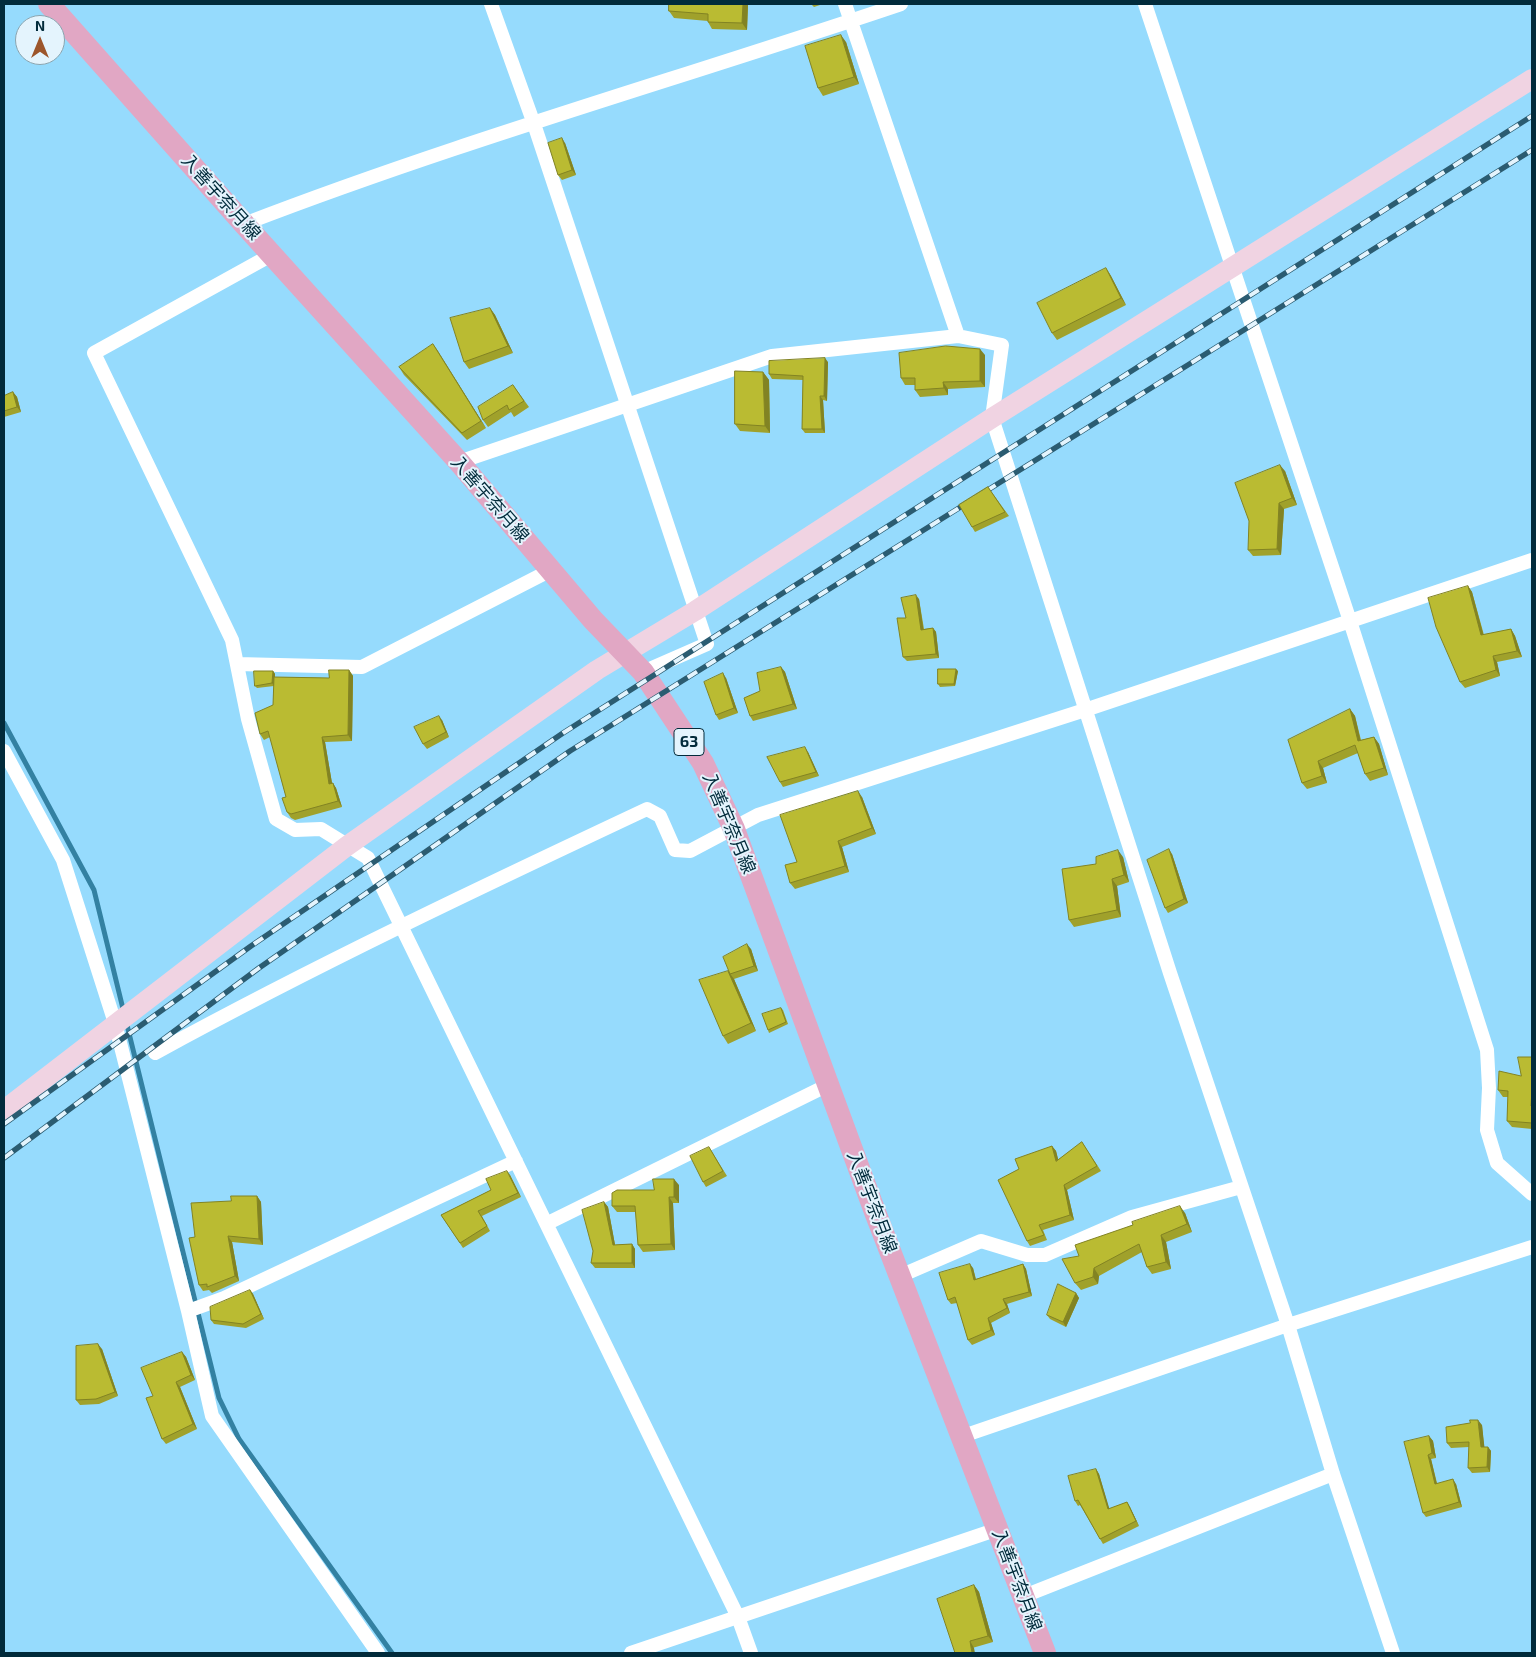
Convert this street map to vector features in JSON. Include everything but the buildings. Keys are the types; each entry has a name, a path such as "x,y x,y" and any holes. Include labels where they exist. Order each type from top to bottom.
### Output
{"main road":[{"name":"入善宇奈月線","path":"49,4 459,462 551,570 643,672 703,763 734,828 900,1276 1045,1653"}],"street":[{"path":"491,4 534,124 707,644 643,672"},
{"path":"845,4 958,336"},
{"path":"244,224 304,201 901,4"},
{"path":"1145,4 1350,621 1488,1050 1489,1088 1486,1130 1497,1163 1532,1194"},
{"path":"4,1110 347,846 624,652 695,611 992,418 1532,79"},
{"path":"272,254 94,353 232,640 248,720 276,819 295,830 321,829 368,858 548,1223 738,1617 751,1653"},
{"path":"459,462 772,356 958,336 1002,345 992,418 1085,710 1288,1325 1333,1474 1393,1653"},
{"path":"155,1053 268,992 402,924 647,809 660,816 675,850 690,851 758,815 1085,710 1532,560"},
{"path":"237,664 362,667 551,570"},
{"path":"4,751 63,860 115,1023 188,1311 212,1416 378,1653"},
{"path":"548,1223 828,1085"},
{"path":"188,1311 224,1298 516,1161"},
{"path":"900,1276 981,1241 1028,1255 1045,1255 1132,1217 1241,1187"},
{"path":"963,1436 1288,1325 1532,1247"},
{"path":"1024,1596 1333,1474"},
{"path":"631,1653 998,1529"}],"waterway":[{"path":"4,723 94,890 124,1013"},
{"path":"126,1021 219,1398 239,1439 392,1653"}],"railway":[{"path":"4,1124 251,946 563,733 1532,116"},
{"path":"4,1158 259,968 570,751 1532,150"}]}
